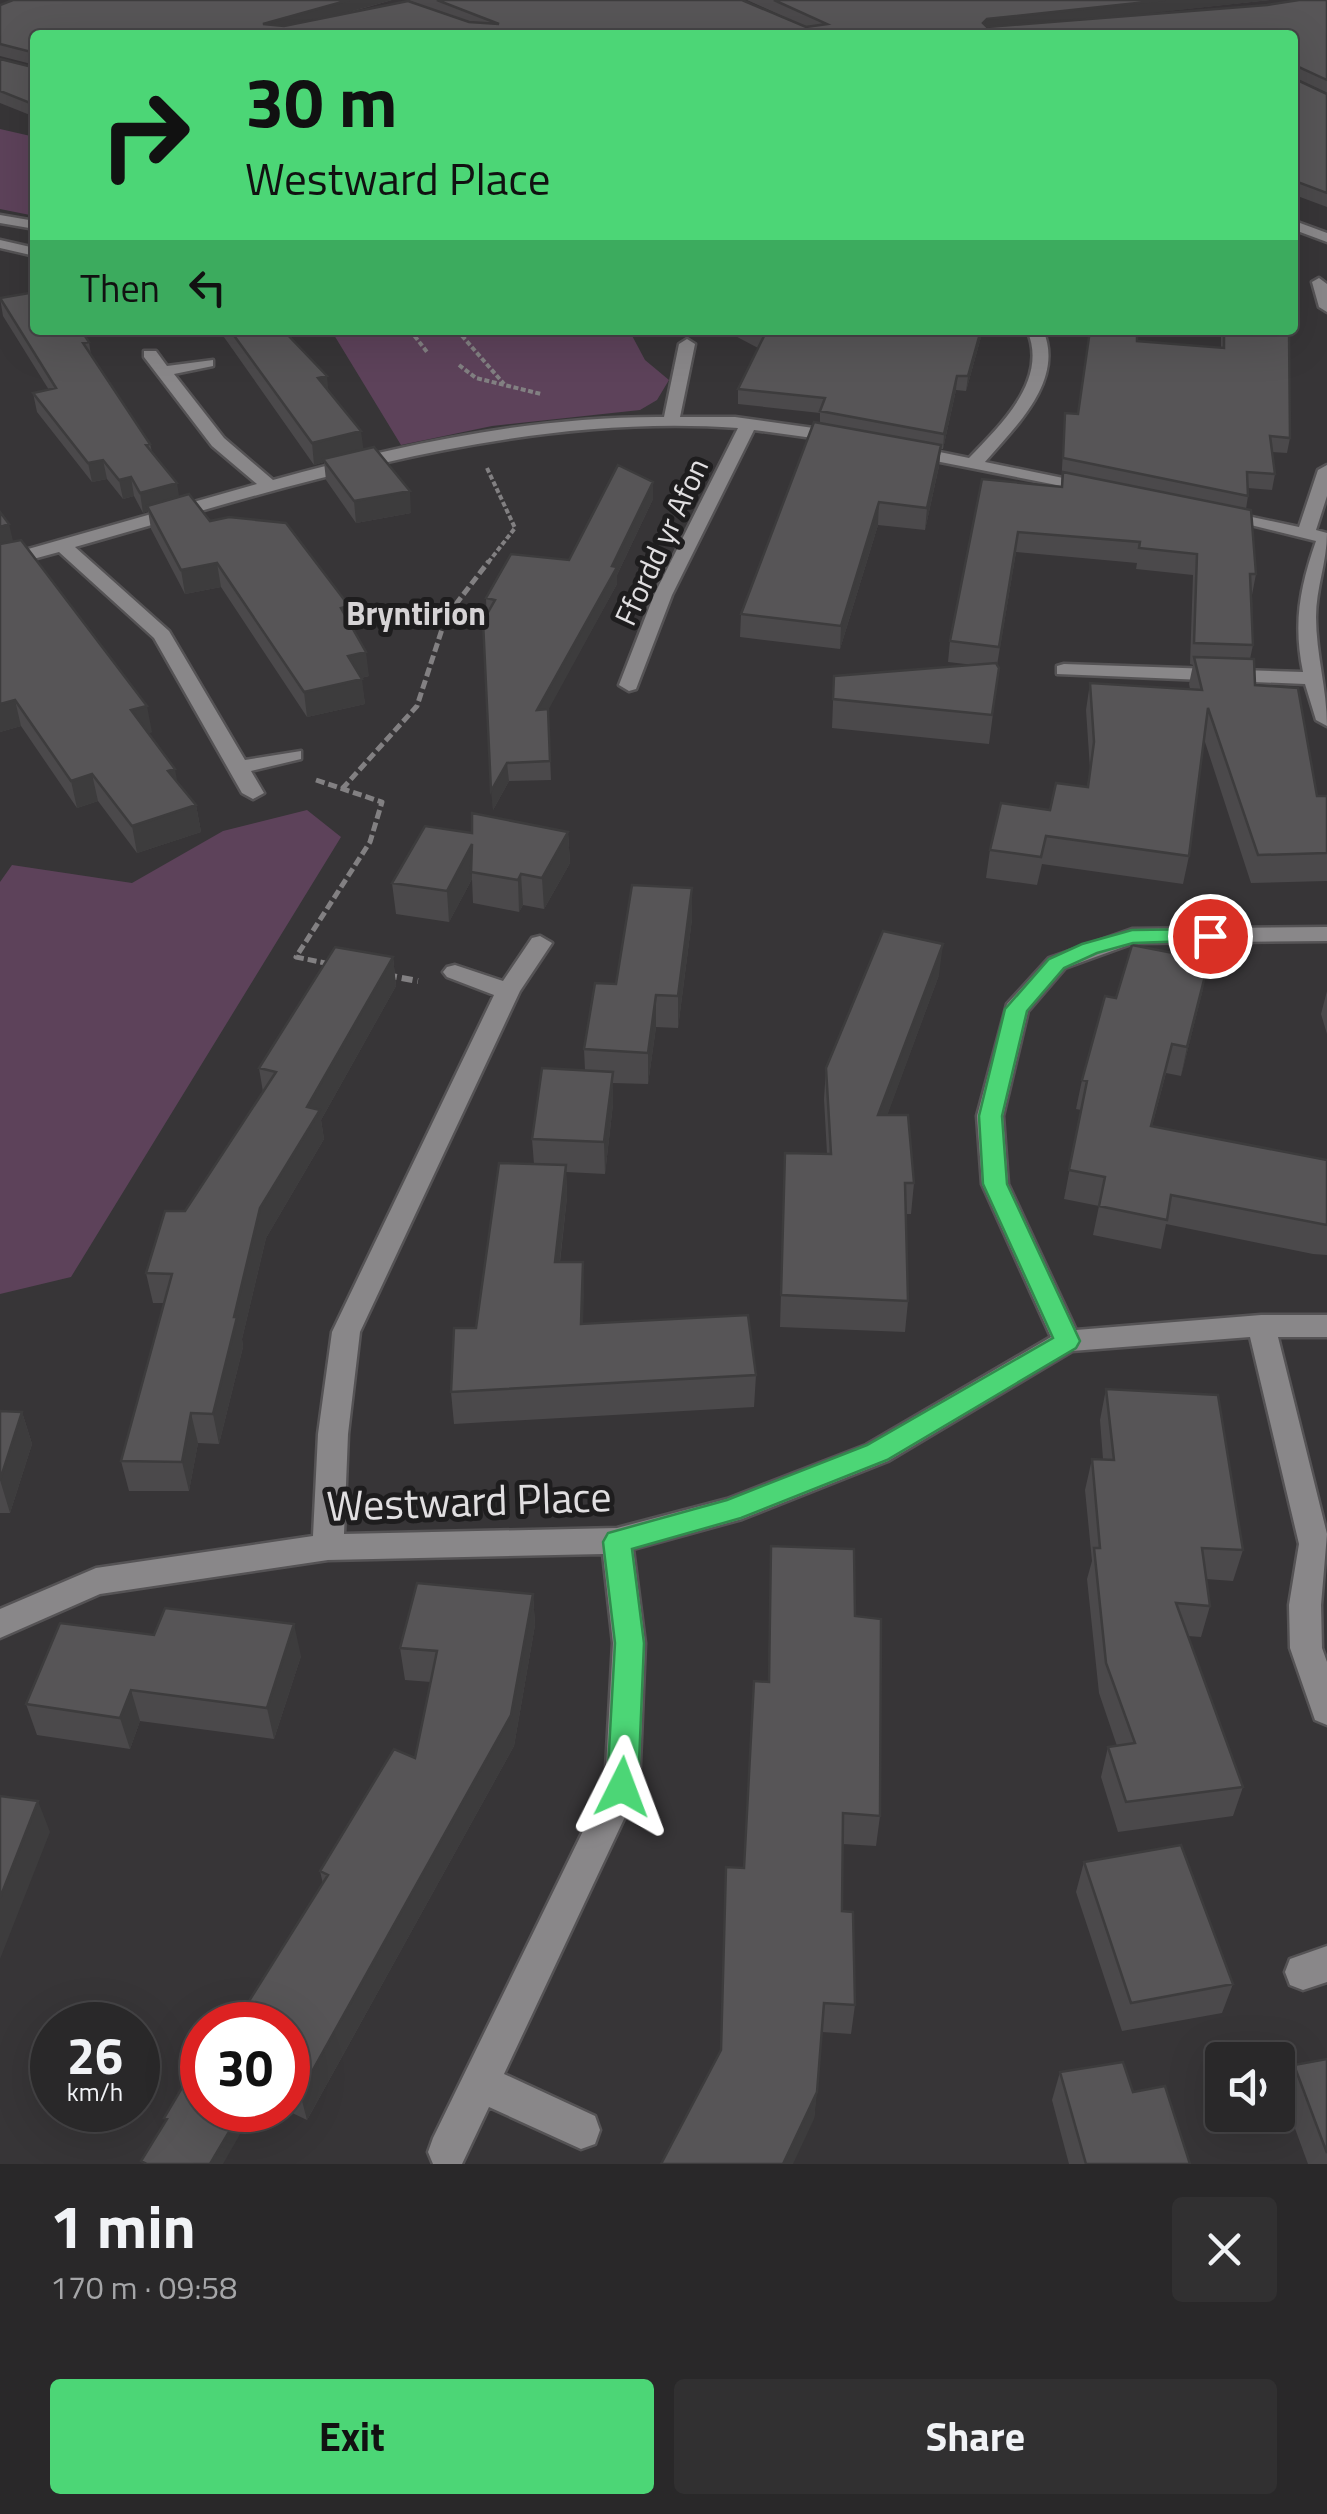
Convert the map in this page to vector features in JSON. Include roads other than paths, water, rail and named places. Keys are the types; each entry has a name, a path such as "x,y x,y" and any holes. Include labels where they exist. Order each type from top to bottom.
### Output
{"street":[{"path":"0,219 30,224"},
{"path":"1298,226 1327,238"},
{"path":"0,244 30,251"},
{"path":"973,464 998,438 1037,382 1044,353 1036,335"},
{"path":"672,421 687,344"},
{"path":"150,354 218,442 270,486"},
{"path":"164,371 207,363"},
{"path":"0,564 270,486 474,440 589,424 672,421 748,425 874,444 1102,491"},
{"name":"Ffordd yr Afon","path":"629,685 663,595 748,425"},
{"path":"1326,720 1312,678 1307,610 1327,470"},
{"path":"1195,510 1320,536"},
{"path":"63,546 162,636 252,794"},
{"path":"1106,648 1108,671"},
{"path":"1064,670 1312,678"},
{"path":"238,768 294,755"},
{"path":"1067,1341 995,1184 990,1116 1016,1009 1056,964 1132,936 1327,934"},
{"path":"328,1547 333,1434 346,1332 508,991 540,943"},
{"path":"464,976 508,991"},
{"path":"1262,1326 1314,1544 1305,1605 1306,1648 1327,1710"},
{"name":"Westward Place","path":"0,1624 96,1580 328,1547 618,1542 731,1510 877,1453 1067,1341 1262,1326 1327,1326"},
{"path":"447,2152 622,1787 629,1643 618,1542"},
{"path":"480,2083 580,2130"}],"district":[{"name":"Bryntirion","path":"416,614"}]}
